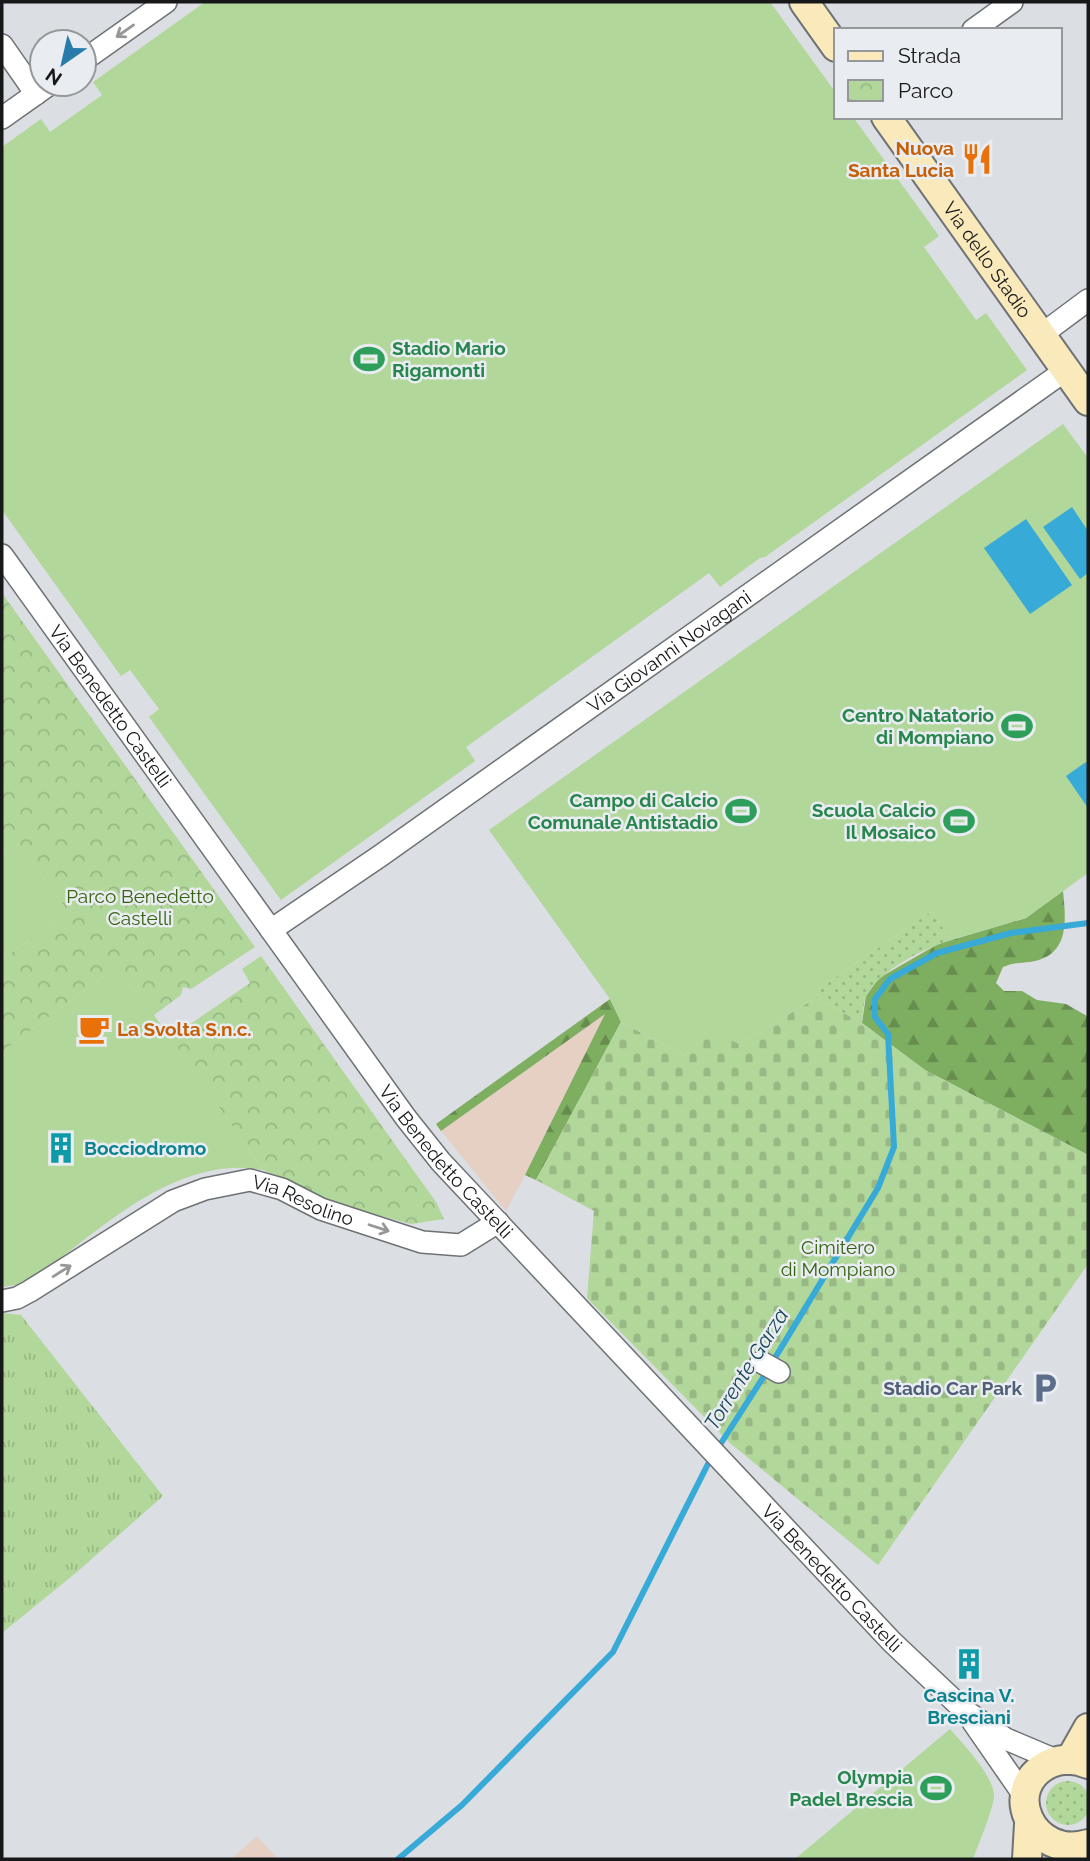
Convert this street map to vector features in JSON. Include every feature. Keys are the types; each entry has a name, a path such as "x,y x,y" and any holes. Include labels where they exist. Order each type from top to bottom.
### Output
{"street":[{"path":"98,50 166,2"},
{"path":"804,2 834,44"},
{"path":"976,28 1013,2"},
{"path":"2,45 28,73"},
{"path":"2,118 30,98"},
{"name":"Via dello Stadio","path":"887,119 1088,401"},
{"path":"1041,335 1088,300"},
{"name":"Via Giovanni Novagani","path":"271,930 380,856 1066,370"},
{"name":"Via Benedetto Castelli","path":"2,555 406,1118 441,1162 892,1642 963,1709 1006,1739 1072,1761"},
{"name":"Via Resolino","path":"2,1301 17,1298 30,1291 173,1201 205,1189 250,1180 282,1189 321,1209 422,1242 461,1245 498,1222"},
{"name":"Via Benedetto Castelli","path":"963,1709 1027,1810"},
{"path":"1027,1859 1028,1785 1046,1766 1072,1761 1088,1728"},
{"path":"1027,1810 1046,1842 1080,1849"}],"shaded area":[{"path":"606,1013 525,1175 506,1211 441,1131"},
{"path":"257,1836 278,1859 231,1859"}],"green space":[{"path":"205,2 770,2 834,90 834,119 854,119 939,236 924,247 976,320 986,313 1027,370 720,587 709,573 466,747 475,761 281,900 149,717 159,709 130,670 121,676 2,510 2,147 41,119 50,132 102,95 98,89 98,78"},
{"path":"1063,424 1088,458 1088,873 1026,918 951,940 932,911 820,988 816,998 739,1044 716,1033 715,1028 700,1030 685,1056 621,1022 610,999 489,830"},
{"name":"Parco Benedetto Castelli","path":"2,593 255,947 191,989 183,987 181,995 154,1015 128,982 105,975 2,1052 2,959 69,913 19,844 2,857"},
{"path":"19,844 69,913 2,959 2,857"},
{"path":"1063,891 1065,914 1063,936 1059,945 1043,958 1003,967 996,983 1004,991 1022,991 1037,1000 1066,1004 1087,1016 1088,1155 925,1070 862,1023 866,996 879,978 938,944 1026,918"},
{"path":"932,911 951,940 916,954 882,977 867,995 862,1023 816,998 820,988"},
{"path":"261,956 436,1202 444,1219 411,1224 326,1201 263,1170 170,1038 250,983 242,969"},
{"path":"105,975 121,975 128,982 154,1015 263,1170 231,1168 200,1173 171,1184 114,1218 36,1277 23,1284 2,1287 2,1052"},
{"name":"Cimitero di Mompiano","path":"816,998 862,1023 925,1070 1088,1155 1088,1264 878,1565 730,1443 587,1298 594,1211 536,1180 621,1022 685,1056 699,1030 715,1028 739,1044"},
{"path":"610,999 621,1022 536,1180 525,1175 605,1014 441,1131 436,1124"},
{"path":"2,1313 21,1315 163,1496 77,1572 2,1633"},
{"name":"Olympia Padel Brescia","path":"950,1729 977,1761 993,1789 991,1810 973,1859 795,1859"},
{"path":"1068,1781 1084,1787 1090,1803 1084,1819 1068,1825 1052,1819 1046,1803 1052,1787"}],"water":[{"path":"1072,507 1088,531 1088,573 1080,579 1043,527"},
{"path":"1026,519 1072,585 1030,614 984,548"},
{"path":"1086,762 1088,765 1088,808 1066,776"}],"waterway":[{"name":"Torrente Garza","path":"398,1859 462,1805 613,1652 709,1462 878,1188 894,1147 888,1034 875,1017 875,999 890,979 937,953 1011,933 1088,923"}],"place":[{"name":"Nuova Santa Lucia","path":"977,159"},
{"name":"Stadio Mario Rigamonti","path":"369,359"},
{"name":"Centro Natatorio di Mompiano","path":"1017,726"},
{"name":"Campo di Calcio Comunale Antistadio","path":"741,811"},
{"name":"Scuola Calcio Il Mosaico","path":"959,821"},
{"name":"La Svolta S.n.c.","path":"94,1029"},
{"name":"Bocciodromo","path":"61,1148"},
{"name":"Stadio Car Park","path":"1045,1388"},
{"name":"Cascina V. Bresciani","path":"969,1664"},
{"name":"Olympia Padel Brescia","path":"936,1788"}]}
